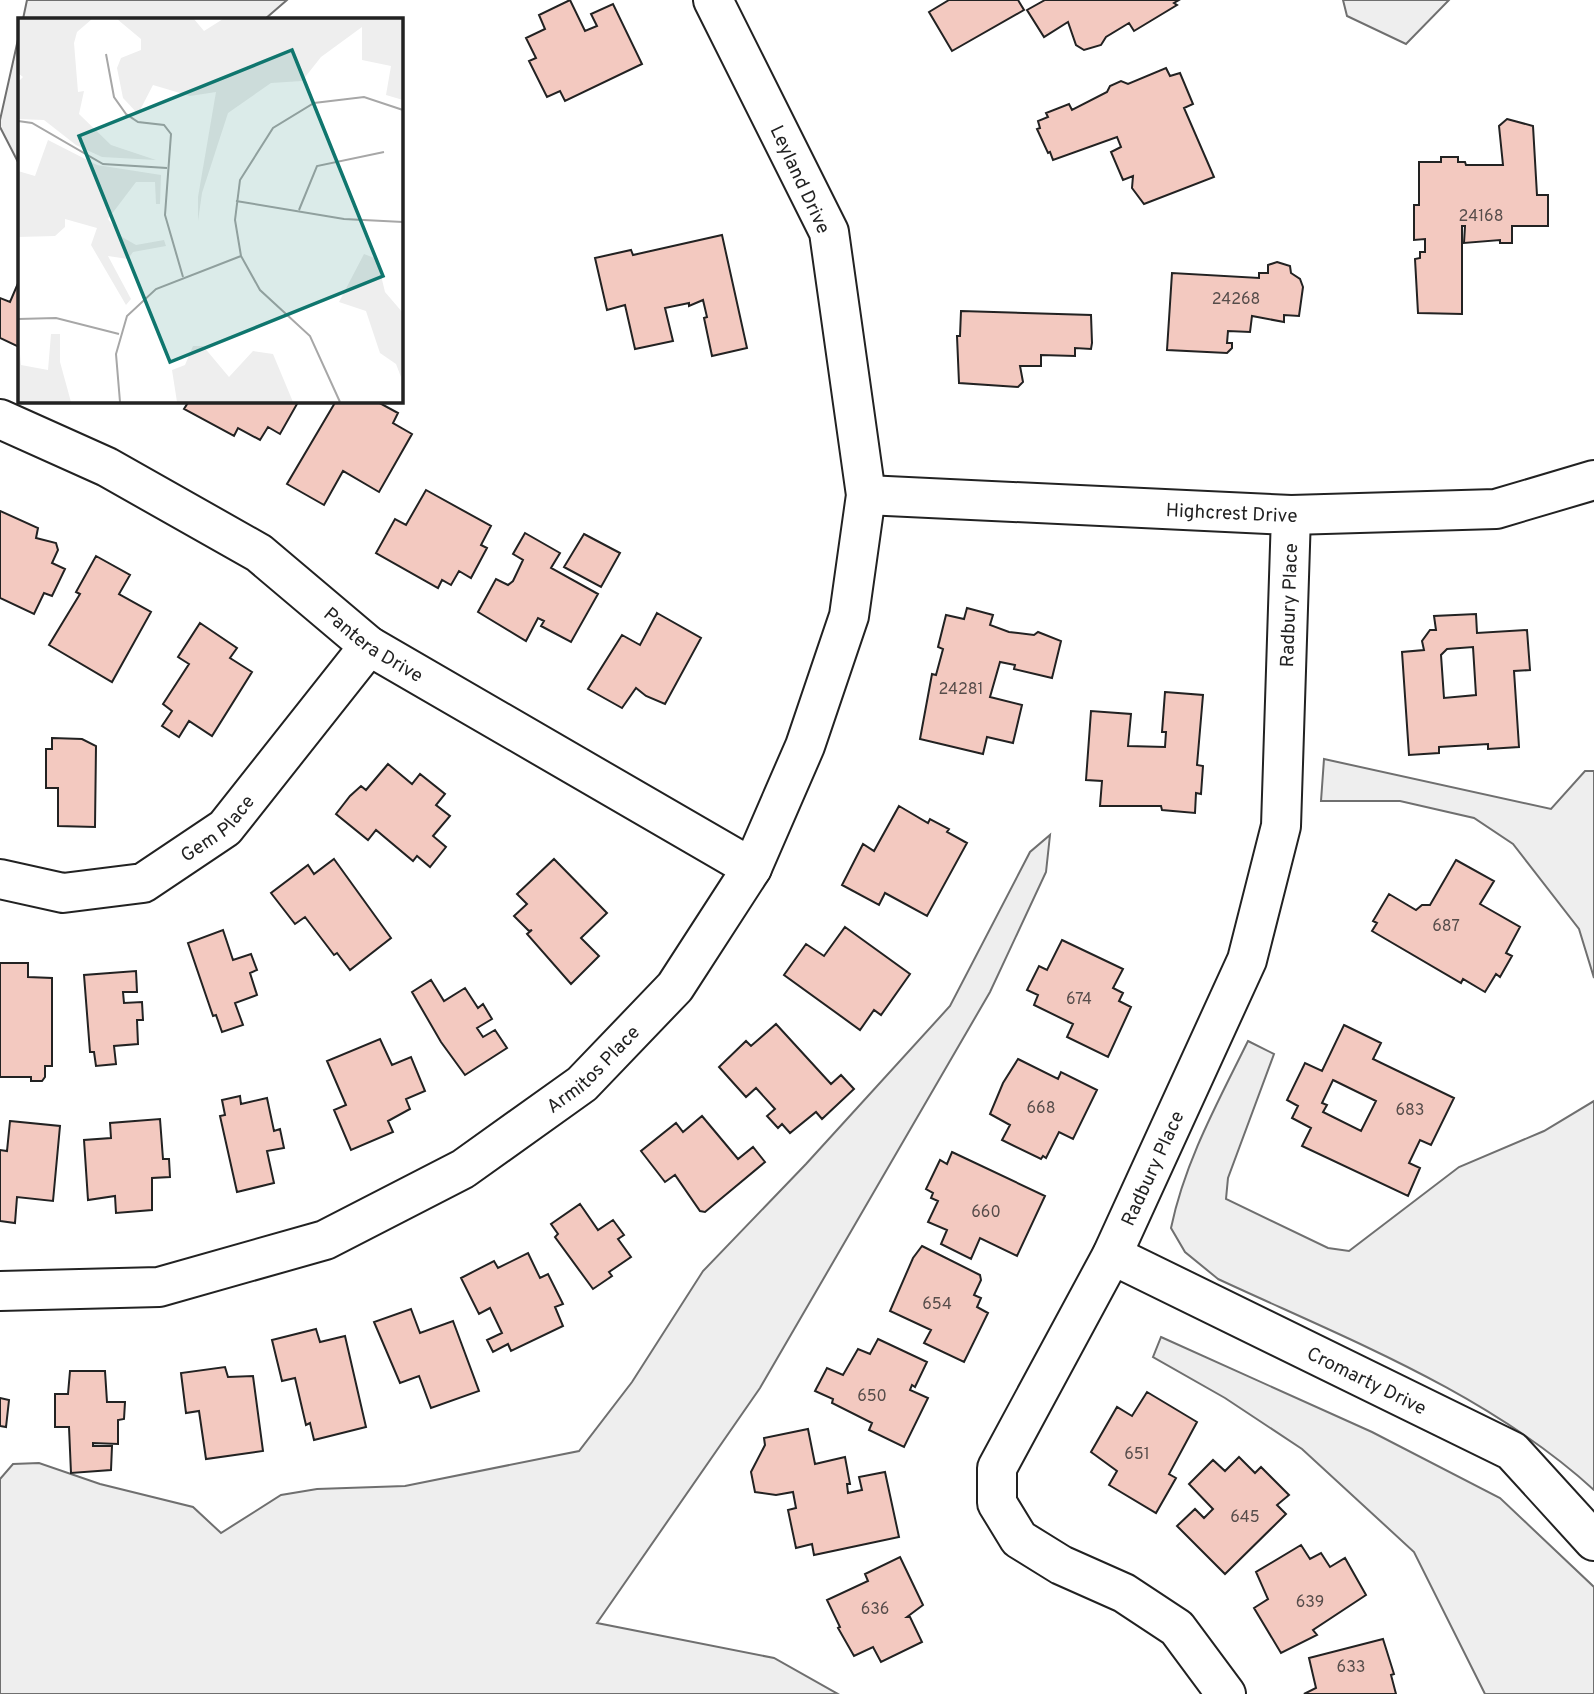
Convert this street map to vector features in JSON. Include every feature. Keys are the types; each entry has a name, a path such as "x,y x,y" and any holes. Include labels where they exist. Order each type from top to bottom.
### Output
{"street":[{"name":"Leyland Drive","path":"713,0 829,232 866,495"},
{"name":"Pantera Drive","path":"0,419 107,467 259,553 369,646 752,868"},
{"name":"Highcrest Drive","path":"866,495 1291,516 1496,509 1594,480"},
{"name":"Armitos Place","path":"0,1291 159,1287 325,1240 463,1169 582,1083 665,996 752,868 805,746 849,616 866,495"},
{"name":"Radbury Place","path":"1226,1694 1177,1628 1124,1594 1060,1565 1019,1539 997,1503 997,1468 1112,1255 1247,960 1281,826 1291,516"},
{"name":"Gem Place","path":"0,879 63,893 143,883 225,828 369,646"},
{"name":"Cromarty Drive","path":"1112,1255 1512,1451 1594,1541"}],"shaded area":[{"path":"27,0 287,0 266,18 23,18"},
{"path":"1343,0 1449,0 1406,44 1347,16"},
{"path":"18,39 18,162 0,127"},
{"path":"1324,759 1551,809 1585,771 1594,771 1594,978 1579,929 1513,844 1474,818 1400,801 1321,801"},
{"path":"1050,835 1046,872 990,992 760,1388 597,1623 774,1658 838,1694 0,1694 0,1479 13,1464 39,1463 100,1484 193,1507 221,1533 281,1495 317,1489 405,1486 579,1451 632,1382 703,1271 806,1164 950,1006 1030,852"},
{"path":"1248,1041 1274,1054 1228,1178 1226,1199 1328,1248 1349,1251 1459,1167 1544,1131 1594,1101 1594,1490 1553,1456 1462,1396 1366,1347 1218,1279 1185,1252 1171,1228 1177,1203 1204,1132"},
{"path":"1161,1337 1372,1432 1500,1498 1594,1587 1594,1694 1485,1694 1414,1552 1302,1449 1225,1398 1153,1357"}],"building":[{"path":"570,0 585,31 597,26 591,14 613,4 642,64 565,101 560,91 547,97 529,61 536,58 526,38 545,29 539,15"},
{"path":"949,0 1018,0 1024,10 952,51 929,12"},
{"path":"1045,0 1179,0 1174,3 1177,5 1134,31 1129,23 1106,37 1101,45 1084,50 1076,45 1068,22 1044,37 1027,10"},
{"path":"1166,68 1170,76 1180,73 1193,104 1184,108 1214,177 1144,204 1132,188 1133,176 1123,180 1111,152 1121,147 1117,137 1053,160 1037,129 1040,128 1038,121 1048,117 1046,113 1069,104 1072,110 1107,92 1110,86 1121,81 1128,84"},
{"path":"1507,119 1533,126 1537,195 1548,195 1548,226 1512,226 1512,243 1500,243 1500,240 1464,243 1465,226 1462,226 1462,314 1418,313 1415,259 1420,258 1420,252 1425,252 1425,239 1414,240 1414,205 1419,205 1419,162 1441,162 1441,157 1458,157 1458,162 1465,162 1466,165 1503,165 1499,126"},
{"path":"722,235 747,348 712,356 703,300 689,306 689,303 665,308 673,341 635,349 625,305 607,310 595,258 631,250 633,255"},
{"path":"1277,262 1290,266 1291,273 1300,279 1303,287 1299,316 1284,315 1284,322 1252,316 1250,332 1228,331 1227,343 1232,343 1232,348 1227,353 1167,350 1172,273 1259,278 1259,273 1268,273 1268,265"},
{"path":"18,283 18,347 0,338 0,298 10,302"},
{"path":"961,311 1091,315 1091,349 1075,348 1075,356 1041,355 1041,366 1020,366 1023,382 1018,387 959,383 957,336 960,336"},
{"path":"188,402 297,404 280,434 268,427 260,440 238,428 234,436 184,409"},
{"path":"335,402 378,402 398,413 393,423 412,434 379,492 343,471 324,505 287,484"},
{"path":"426,490 491,526 481,545 487,548 471,578 459,571 451,585 442,580 438,588 376,553 395,519 406,525"},
{"path":"0,511 38,528 36,538 56,543 58,550 52,563 65,569 52,596 44,593 34,614 0,598"},
{"path":"525,533 560,553 551,568 598,594 571,642 541,626 544,621 538,618 526,641 478,612 496,579 508,585 513,581 523,560 513,554"},
{"path":"584,534 620,553 601,587 564,567"},
{"path":"96,556 130,575 119,594 151,612 112,682 49,645 80,594 76,592"},
{"path":"967,608 993,615 990,625 1009,632 1034,635 1038,632 1061,641 1052,678 1014,669 1015,665 1000,662 990,697 1022,705 1013,743 987,737 983,754 920,739 932,674 936,675 943,649 938,647 946,615 964,619"},
{"path":"657,613 701,638 665,704 646,696 636,688 622,708 588,689 622,635 640,645"},
{"path":"1476,614 1477,633 1527,630 1530,670 1514,671 1519,747 1488,749 1488,744 1439,747 1439,753 1409,755 1402,652 1424,650 1422,641 1430,630 1436,630 1434,616","holes":["1473,647 1476,695 1444,698 1441,655 1447,649"]},
{"path":"200,623 237,648 230,658 252,672 212,736 189,721 179,737 162,726 172,711 163,704 189,664 178,657"},
{"path":"1165,692 1203,695 1197,765 1203,766 1201,794 1196,793 1195,813 1162,810 1161,806 1100,806 1102,781 1086,780 1091,711 1131,714 1128,746 1165,747 1166,732 1162,732"},
{"path":"52,738 82,739 96,746 95,827 58,826 58,788 46,788 46,749 52,749"},
{"path":"388,764 412,784 420,774 445,794 436,805 450,816 433,836 446,847 430,867 417,856 413,861 376,830 368,840 336,814 361,786 366,790"},
{"path":"899,806 928,823 930,819 949,829 947,832 967,843 927,916 885,893 879,905 842,885 863,844 874,851"},
{"path":"334,859 391,938 350,970 337,953 334,955 305,917 295,924 271,893 308,865 314,874"},
{"path":"554,859 607,913 581,938 599,956 571,984 527,934 532,930 529,931 514,916 527,904 517,894"},
{"path":"1456,860 1494,881 1480,904 1520,927 1506,953 1512,956 1500,977 1496,974 1485,992 1463,979 1461,983 1372,931 1377,923 1373,921 1389,894 1416,910 1422,905 1430,905"},
{"path":"845,927 910,974 881,1015 874,1010 860,1030 784,975 806,944 824,956"},
{"path":"223,930 233,960 251,954 257,970 250,973 257,995 235,1003 243,1025 222,1032 216,1015 213,1016 188,943"},
{"path":"1062,940 1123,969 1113,988 1123,993 1119,1001 1131,1007 1108,1057 1067,1037 1073,1024 1034,1005 1038,995 1027,990 1039,966 1047,970"},
{"path":"0,963 28,963 28,977 52,978 52,1066 45,1066 45,1077 42,1081 31,1081 31,1077 0,1077"},
{"path":"136,971 137,992 123,992 124,1003 142,1002 143,1020 137,1020 138,1044 114,1046 116,1064 96,1066 94,1052 90,1052 84,975"},
{"path":"431,980 444,1001 465,988 478,1008 483,1004 492,1019 477,1028 483,1037 495,1030 507,1048 465,1075 441,1042 412,992"},
{"path":"776,1024 831,1084 841,1075 854,1089 822,1119 816,1112 790,1133 782,1124 778,1128 767,1116 775,1109 756,1088 746,1097 719,1067 746,1041 751,1046"},
{"path":"1344,1025 1381,1043 1373,1059 1454,1098 1431,1145 1420,1140 1409,1163 1420,1168 1408,1196 1302,1146 1311,1128 1292,1118 1298,1106 1287,1100 1305,1063 1322,1071","holes":["1333,1080 1376,1101 1361,1131 1323,1112 1327,1105 1322,1103"]},
{"path":"380,1039 392,1065 411,1057 425,1091 406,1099 410,1109 388,1121 393,1132 351,1150 334,1110 346,1105 327,1061"},
{"path":"1018,1059 1058,1079 1061,1072 1097,1090 1073,1139 1059,1132 1046,1158 1043,1156 1041,1159 1002,1140 1010,1125 990,1114 1003,1083"},
{"path":"240,1096 241,1104 267,1098 274,1131 280,1129 284,1148 267,1151 274,1183 237,1192 220,1116 225,1115 222,1100"},
{"path":"702,1116 738,1159 753,1147 765,1162 705,1212 700,1211 675,1175 665,1182 641,1151 676,1123 683,1132"},
{"path":"160,1119 163,1159 169,1159 170,1177 152,1178 152,1210 116,1213 115,1196 88,1200 84,1140 111,1138 110,1123"},
{"path":"10,1121 60,1126 53,1201 17,1197 15,1223 0,1221 0,1150 7,1151"},
{"path":"952,1152 1045,1196 1017,1256 980,1238 971,1259 941,1244 947,1230 928,1222 938,1201 931,1198 933,1193 926,1189 940,1160 947,1164"},
{"path":"580,1204 598,1230 613,1220 624,1235 618,1239 631,1257 609,1272 612,1276 593,1289 555,1237 558,1234 551,1224"},
{"path":"922,1246 980,1275 981,1280 974,1295 981,1298 977,1307 988,1313 964,1362 924,1343 931,1330 890,1311 913,1258"},
{"path":"528,1253 540,1278 548,1274 563,1304 555,1307 563,1326 511,1351 508,1344 493,1352 487,1340 502,1333 490,1308 479,1314 461,1278 494,1261 498,1268"},
{"path":"411,1309 420,1333 453,1321 479,1391 431,1408 419,1376 400,1383 374,1322"},
{"path":"316,1329 320,1342 345,1336 366,1427 314,1440 310,1423 306,1425 295,1378 282,1381 272,1340"},
{"path":"878,1339 927,1362 915,1387 912,1385 910,1390 928,1398 904,1447 869,1430 872,1423 832,1403 833,1399 815,1391 827,1368 843,1375 858,1349 870,1354"},
{"path":"225,1367 228,1377 253,1376 263,1451 206,1459 199,1411 186,1413 181,1373"},
{"path":"70,1371 105,1371 107,1402 125,1402 124,1419 118,1420 118,1444 93,1443 93,1446 112,1446 111,1470 71,1473 69,1427 55,1427 55,1394 68,1394"},
{"path":"1147,1392 1197,1422 1169,1474 1176,1478 1156,1513 1109,1485 1117,1471 1091,1452 1117,1407 1132,1416"},
{"path":"0,1398 9,1400 6,1427 0,1426"},
{"path":"808,1429 815,1464 845,1457 850,1484 847,1484 848,1493 862,1490 859,1477 885,1472 899,1537 814,1555 812,1544 796,1548 788,1510 796,1508 793,1492 776,1495 755,1492 751,1472 765,1445 764,1438"},
{"path":"1239,1457 1255,1473 1261,1467 1289,1495 1277,1505 1286,1514 1225,1574 1177,1526 1195,1509 1204,1518 1213,1509 1189,1484 1213,1460 1225,1471"},
{"path":"1301,1545 1310,1559 1321,1553 1330,1567 1345,1558 1366,1595 1313,1630 1317,1635 1281,1653 1254,1608 1268,1599 1256,1572"},
{"path":"900,1557 923,1605 907,1617 910,1617 922,1642 881,1662 873,1647 854,1656 838,1628 840,1627 827,1600 868,1581 865,1574"},
{"path":"1383,1639 1394,1674 1391,1675 1396,1694 1304,1694 1316,1688 1309,1658"}]}
